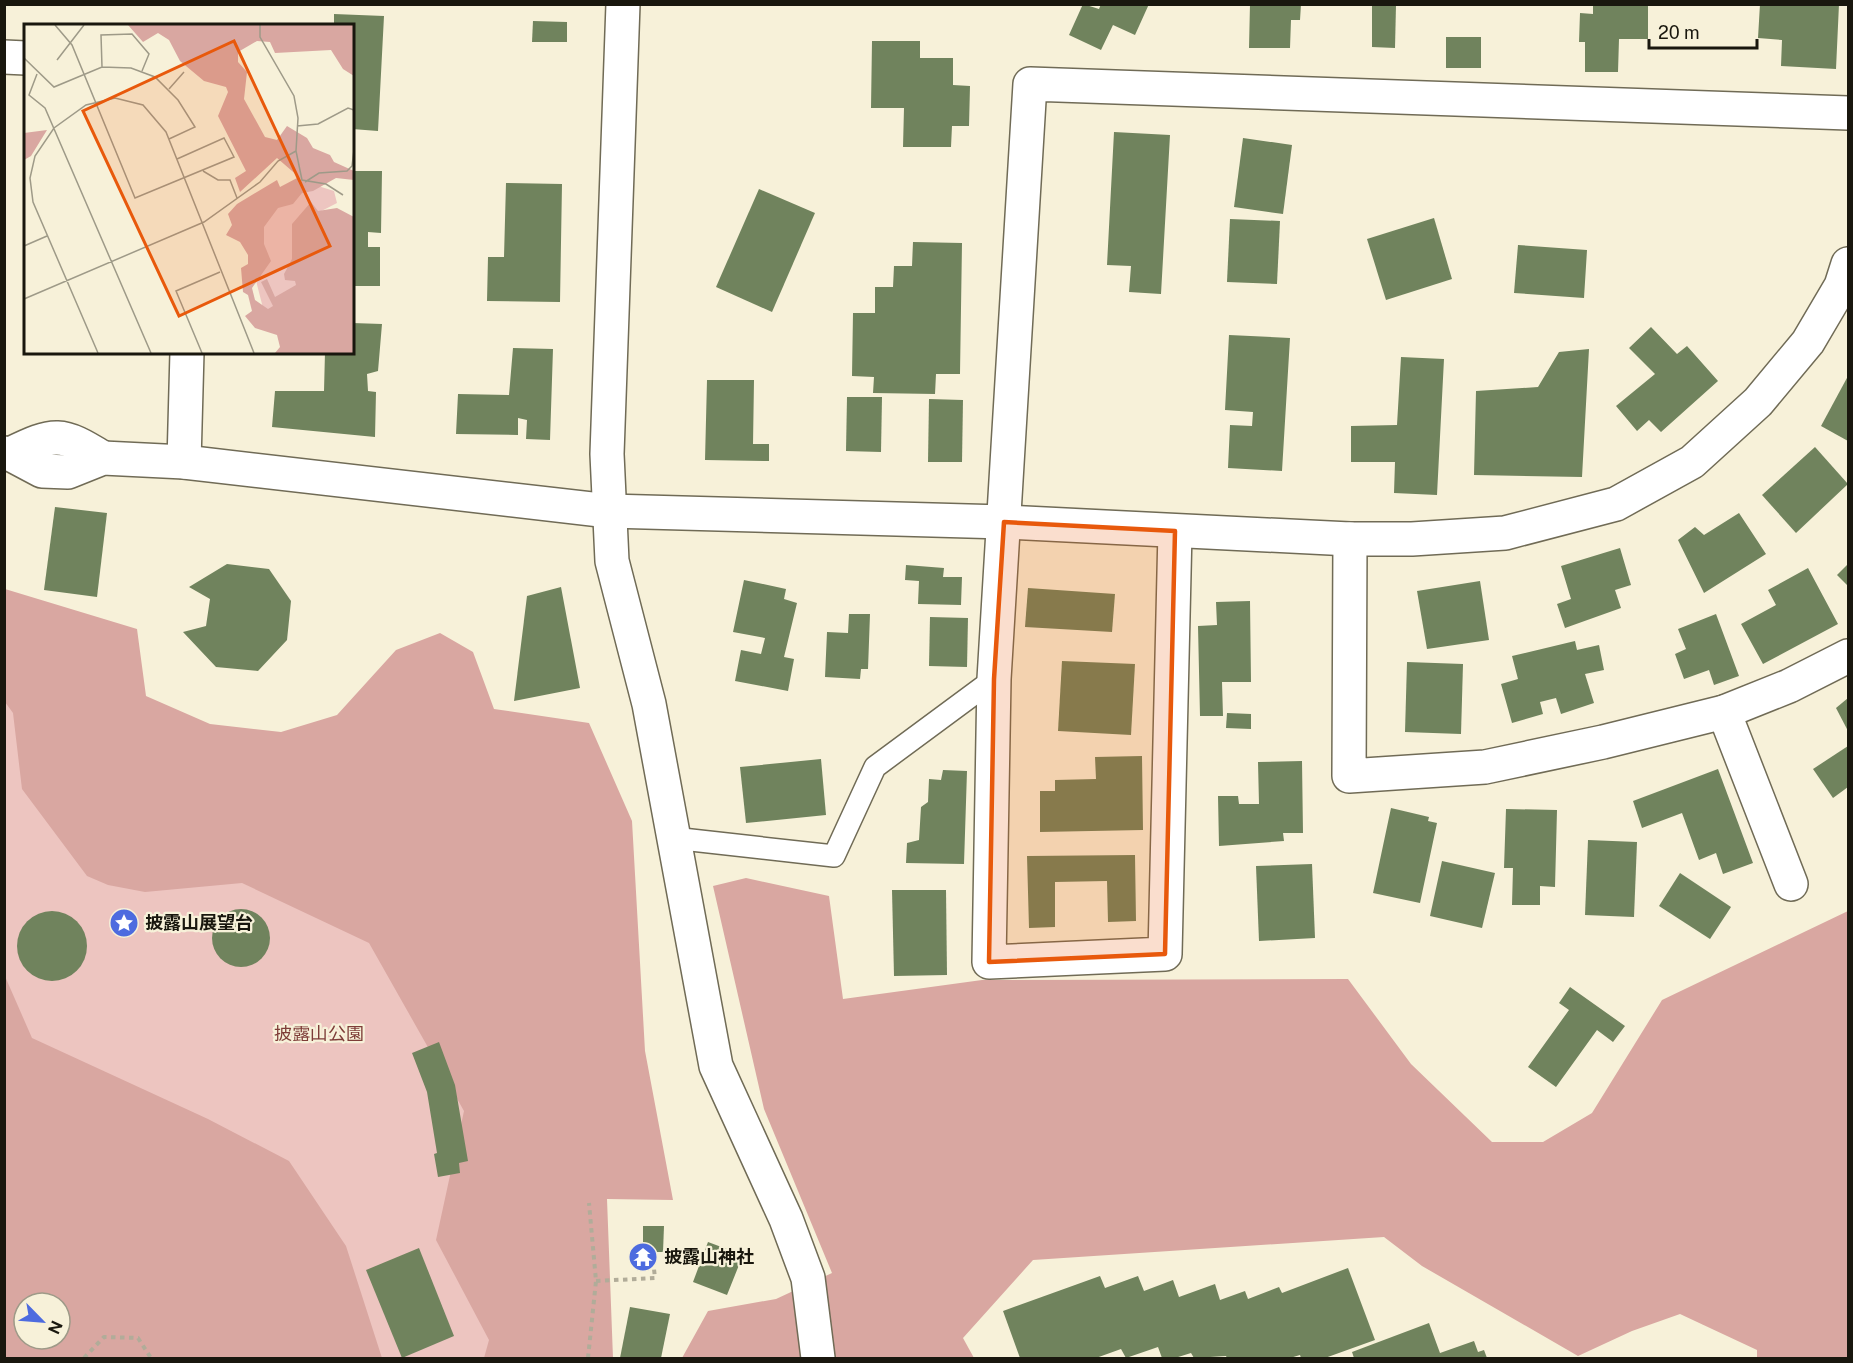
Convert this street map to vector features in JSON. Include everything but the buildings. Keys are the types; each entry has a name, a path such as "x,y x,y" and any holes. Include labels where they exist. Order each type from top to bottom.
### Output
{"street":[{"path":"623,4 607,454 612,561 650,704 717,1066 786,1219 808,1278 818,1359"},
{"path":"4,57 24,58"},
{"path":"1175,531 1165,954 989,962 994,679 1030,84 1848,113"},
{"path":"7,454 44,437 72,439 103,458 184,462 609,511 1004,522 1350,539 1412,539 1505,533 1616,504 1692,462 1758,402 1808,342 1841,286 1848,264"},
{"path":"184,462 187,354"},
{"path":"1350,539 1349,776 1485,767 1724,712 1789,686 1848,656"},
{"path":"1724,712 1791,884"}],"lane":[{"path":"673,838 834,856 875,767 994,679"}],"path":[{"path":"588,1359 596,1281 589,1203"},
{"path":"596,1281 655,1278 653,1260"},
{"path":"84,1359 104,1337 138,1338 151,1359"}],"highlighted area":[{"path":"1004,522 1175,531 1165,954 989,962 994,679"}],"green space":[{"name":"披露山公園","path":"4,695 462,893 519,1358 284,1358 5,1056"}],"shaded area":[{"path":"5,589 137,629 146,696 210,724 281,732 337,715 396,650 440,633 473,652 494,709 589,723 632,821 645,1051 673,1200 607,1199 613,1358 484,1358 489,1340 436,1240 464,1111 369,943 242,883 145,892 108,885 87,876 22,789 13,713 5,702"},
{"path":"746,878 829,896 843,999 982,980 1348,979 1411,1064 1492,1142 1543,1142 1592,1113 1662,1000 1848,911 1848,1358 1757,1358 1757,1350 1680,1314 1632,1331 1578,1356 1422,1266 1384,1237 1033,1260 963,1338 974,1358 682,1358 708,1311 776,1299 832,1273 764,1109 713,886"},
{"path":"4,974 32,1038 208,1119 289,1161 346,1246 382,1358 5,1358"}],"place":[{"name":"披露山展望台","path":"124,923"},
{"name":"披露山神社","path":"643,1257"}]}
